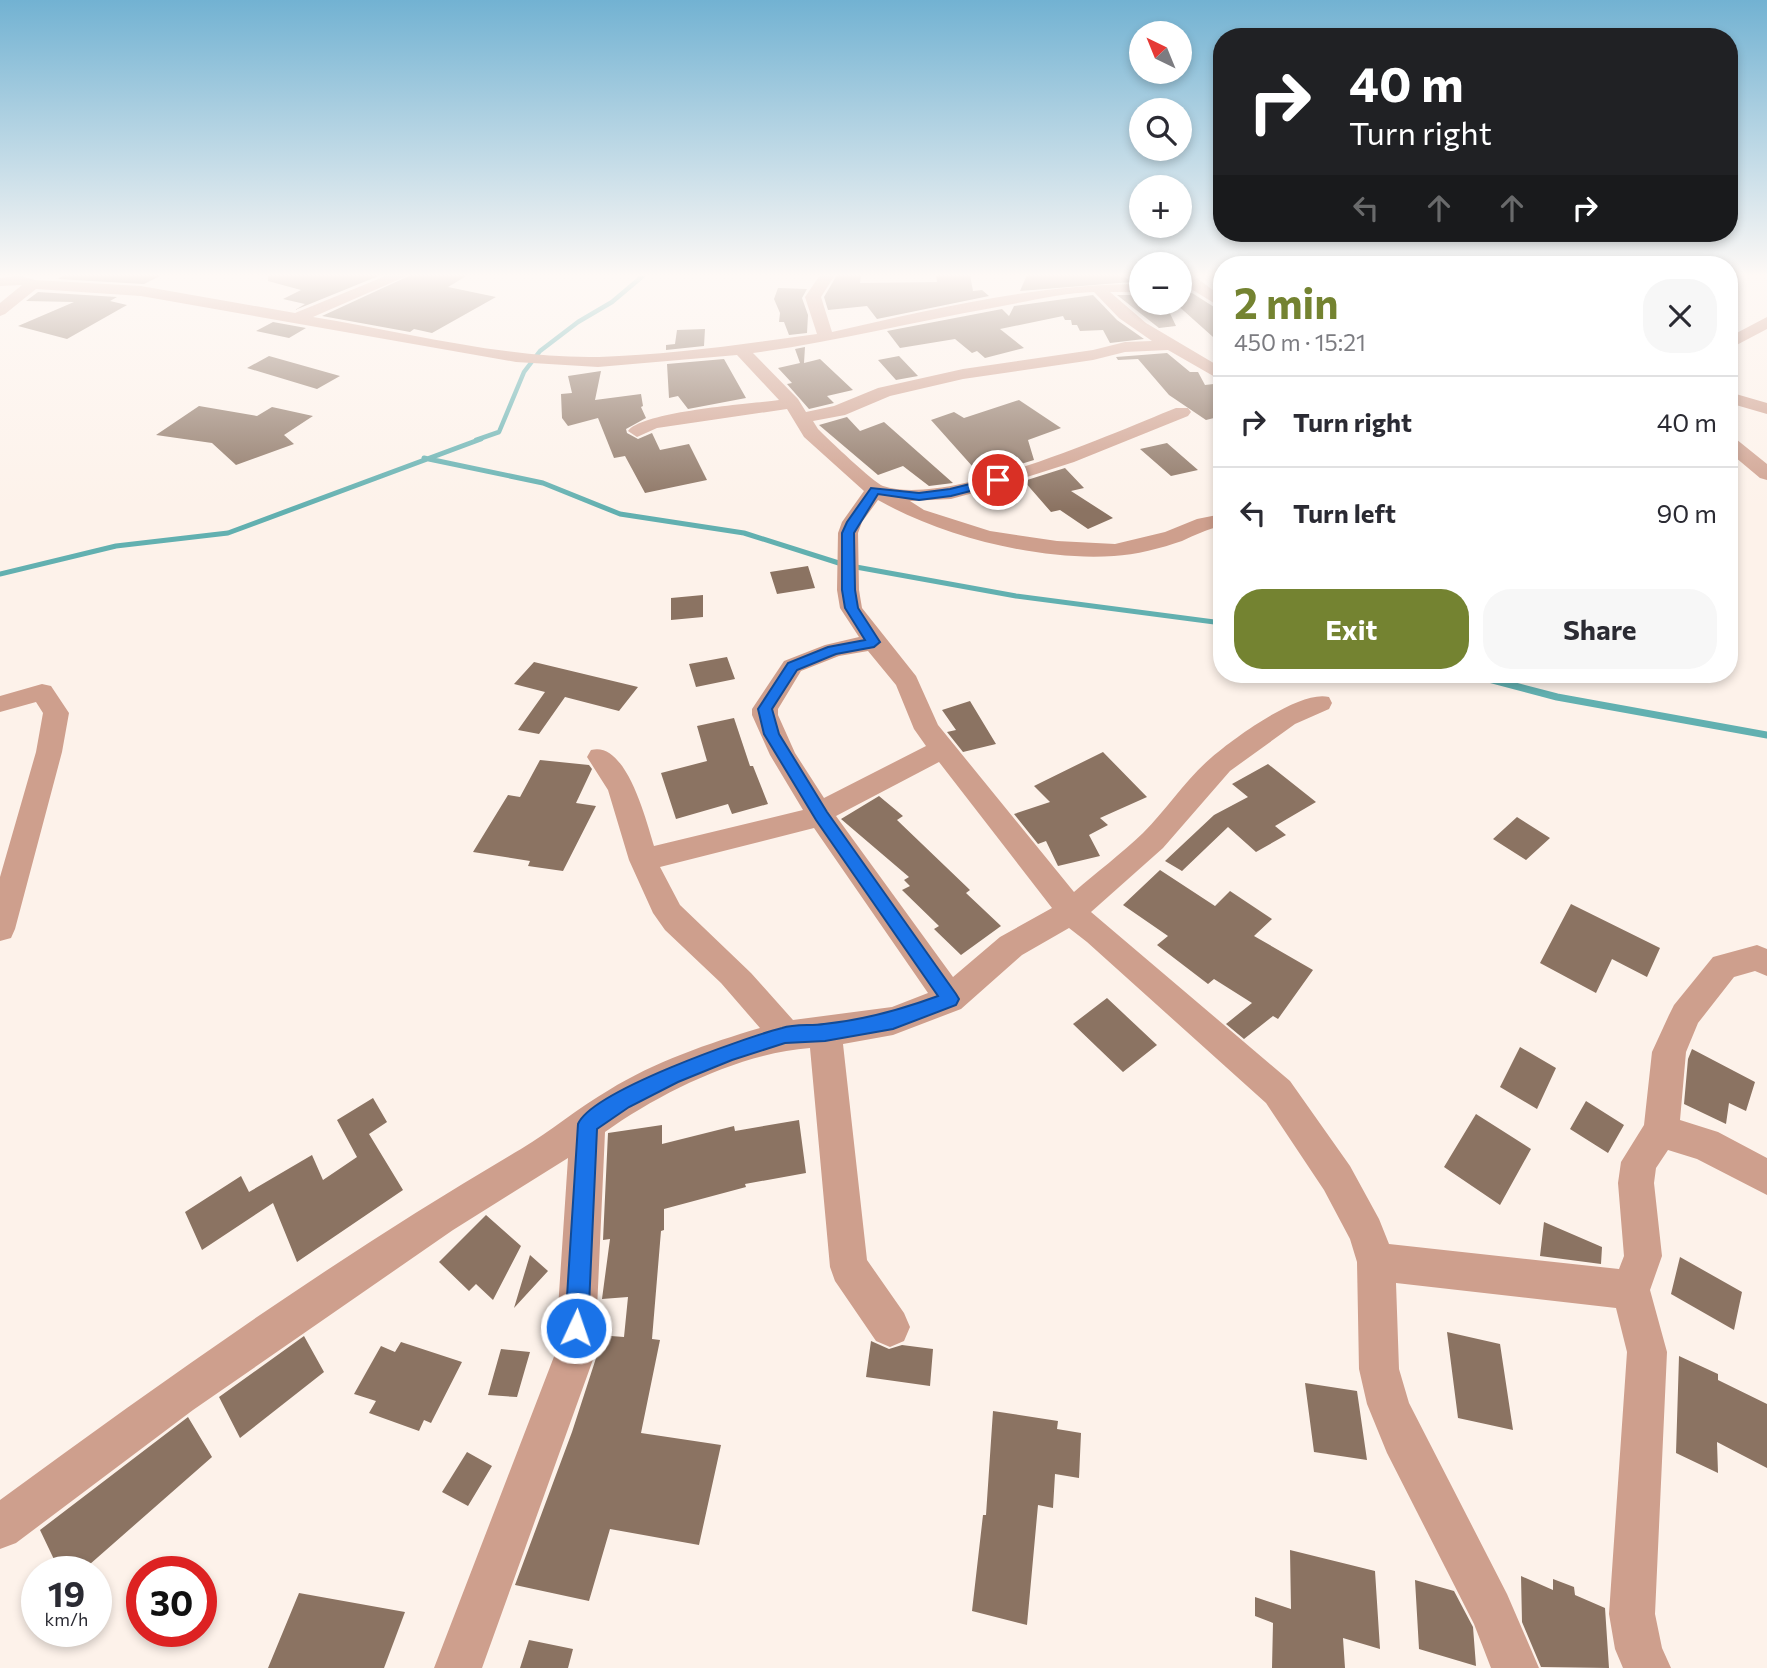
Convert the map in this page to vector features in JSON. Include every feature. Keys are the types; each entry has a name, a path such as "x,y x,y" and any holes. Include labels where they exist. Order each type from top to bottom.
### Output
{"street":[{"path":"498,353 563,362 642,360 713,353"},
{"path":"744,353 797,411 811,433 875,490 917,514 987,537 1057,547 1115,550 1172,537 1213,522"},
{"path":"636,431 652,424 797,411 839,411 884,392 963,374 1102,353"},
{"path":"1182,353 1213,371"},
{"path":"1738,400 1767,409"},
{"path":"875,490 919,497 971,488 1067,458 1182,412"},
{"path":"1738,450 1767,474"},
{"path":"875,490 852,522 848,533 848,590 851,608 874,642 907,682 927,729 1059,893 1070,913 1098,933 1278,1092 1337,1178 1366,1232 1376,1262 1379,1369 1388,1404 1402,1438 1491,1610 1515,1668"},
{"path":"874,642 833,650 792,666 765,709 772,734 820,814 950,999"},
{"path":"0,704 42,692 56,713 49,752 0,929"},
{"path":"0,1527 178,1395 440,1217 545,1154 622,1100 729,1052 785,1035 825,1032 893,1021 950,999 968,987 1011,946 1070,913 1153,839 1221,764 1286,718 1320,703"},
{"path":"643,860 820,814 942,749"},
{"path":"600,757 616,778 650,882 664,907 682,928 724,966 785,1035"},
{"path":"1647,1668 1639,1649 1632,1614 1647,1352 1631,1290 1643,1256 1636,1183 1639,1162 1661,1131 1669,1052 1685,1015 1724,966 1757,958 1767,964"},
{"path":"825,1032 849,1267 890,1327"},
{"path":"458,1668 575,1354 588,1124"},
{"path":"1661,1131 1705,1144 1767,1177"},
{"path":"1376,1262 1631,1290"}],"building":[{"path":"796,353 805,353 804,363 820,359 853,390 827,396 834,403 809,409 787,384 792,383 778,368 800,363"},
{"path":"979,353 1005,353 985,358"},
{"path":"1167,353 1190,372 1198,372 1205,385 1213,384 1213,418 1206,420 1169,395 1138,359 1118,360 1116,357"},
{"path":"269,356 340,376 317,389 247,368"},
{"path":"899,356 918,376 896,380 878,360"},
{"path":"724,359 746,398 688,409 678,396 669,398 667,364"},
{"path":"601,371 595,400 641,394 641,407 646,418 626,429 627,433 638,439 652,433 660,450 689,444 707,480 645,493 625,456 614,458 598,418 568,426 562,418 561,394 572,393 568,376"},
{"path":"1019,400 1061,428 1028,440 1034,460 981,476 931,420 954,412 964,418"},
{"path":"199,406 257,416 272,407 313,416 284,435 294,444 236,465 212,443 156,435"},
{"path":"847,417 860,431 884,422 953,483 929,486 903,466 878,475 819,425"},
{"path":"1167,443 1198,470 1171,476 1140,449"},
{"path":"1065,468 1084,488 1071,491 1113,518 1088,529 1060,510 1051,512 1024,481"},
{"path":"808,566 815,588 777,594 770,572"},
{"path":"703,595 703,617 671,620 671,598"},
{"path":"727,657 735,679 696,687 689,664"},
{"path":"534,662 638,687 619,711 565,697 539,734 518,730 545,692 514,684"},
{"path":"970,701 996,744 963,752 947,732 956,730 942,710"},
{"path":"734,718 750,766 753,766 768,804 732,814 728,804 676,819 661,773 707,761 697,726"},
{"path":"1103,752 1147,797 1100,818 1108,825 1089,835 1100,856 1058,866 1046,841 1038,844 1014,814 1050,802 1034,786"},
{"path":"540,760 589,765 592,769 576,803 596,806 563,871 528,866 530,861 473,852 508,795 520,797"},
{"path":"1268,764 1316,802 1275,826 1286,835 1256,852 1228,827 1182,871 1165,861 1214,815 1248,797 1232,784"},
{"path":"879,796 903,816 897,820 970,890 966,893 1001,926 961,955 934,929 939,926 902,890 910,886 904,880 909,877 841,819"},
{"path":"1517,817 1550,838 1526,860 1493,839"},
{"path":"1160,870 1215,906 1230,891 1272,919 1254,936 1313,970 1278,1019 1273,1016 1244,1039 1226,1024 1252,1003 1214,979 1208,984 1157,945 1168,936 1123,905"},
{"path":"1571,904 1660,948 1647,977 1612,959 1596,993 1540,963"},
{"path":"1107,998 1157,1045 1123,1072 1073,1024"},
{"path":"1520,1047 1556,1068 1537,1109 1500,1087"},
{"path":"1692,1049 1755,1082 1746,1111 1729,1103 1726,1124 1684,1104 1688,1059"},
{"path":"373,1098 387,1122 369,1134 403,1190 297,1262 273,1203 202,1250 185,1212 241,1176 249,1192 312,1155 323,1180 357,1157 337,1120"},
{"path":"1586,1101 1624,1125 1608,1153 1570,1129"},
{"path":"1476,1114 1531,1149 1500,1205 1444,1167"},
{"path":"799,1120 806,1173 745,1184 746,1187 664,1209 652,1339 660,1340 641,1433 721,1445 699,1545 610,1529 589,1601 515,1585 572,1432 597,1355 598,1335 624,1337 628,1297 602,1299 610,1239 603,1240 608,1133 662,1125 662,1144 734,1126 735,1131"},
{"path":"486,1215 521,1246 493,1300 476,1284 469,1291 439,1262"},
{"path":"1544,1222 1602,1247 1601,1264 1540,1256"},
{"path":"530,1255 548,1271 514,1308"},
{"path":"1680,1257 1742,1292 1734,1330 1671,1294"},
{"path":"1447,1332 1500,1344 1513,1430 1458,1418"},
{"path":"304,1336 324,1372 240,1438 219,1397"},
{"path":"871,1341 889,1349 902,1345 933,1349 930,1386 866,1377"},
{"path":"401,1342 462,1362 431,1423 424,1420 419,1431 369,1413 376,1401 354,1394 381,1346 395,1352"},
{"path":"501,1349 530,1352 517,1397 488,1395"},
{"path":"1679,1356 1718,1374 1718,1380 1767,1404 1767,1468 1717,1442 1718,1473 1676,1453"},
{"path":"1305,1383 1357,1391 1367,1460 1314,1452"},
{"path":"993,1411 1058,1421 1057,1429 1081,1433 1079,1478 1055,1474 1053,1508 1038,1505 1027,1625 972,1611 983,1515 986,1515"},
{"path":"188,1417 212,1457 99,1556 52,1556 40,1530"},
{"path":"467,1452 492,1466 468,1506 442,1492"},
{"path":"1290,1550 1375,1571 1380,1649 1343,1638 1345,1668 1272,1668 1273,1623 1255,1616 1255,1597 1291,1609"},
{"path":"1521,1576 1553,1590 1553,1579 1574,1587 1575,1595 1605,1608 1609,1668 1541,1667 1522,1622"},
{"path":"1415,1580 1454,1591 1473,1627 1476,1666 1419,1649"},
{"path":"299,1593 405,1612 384,1668 268,1668"},
{"path":"529,1640 573,1649 568,1668 520,1668"}],"waterway":[{"path":"476,440 499,432 524,372 539,353"},
{"path":"428,459 481,439"},
{"path":"0,574 116,546 228,533 428,459"},
{"path":"428,459 543,483 620,514 744,533 845,565 1016,596 1213,622"},
{"path":"1504,683 1557,697 1767,735"}],"route":[{"path":"576,1328 588,1124 622,1100 729,1052 785,1035 825,1032 893,1021 950,999 821,816 772,734 765,709 792,666 833,650 874,642 851,608 848,590 848,533 852,522 875,490 919,497 951,493 998,480"}]}
